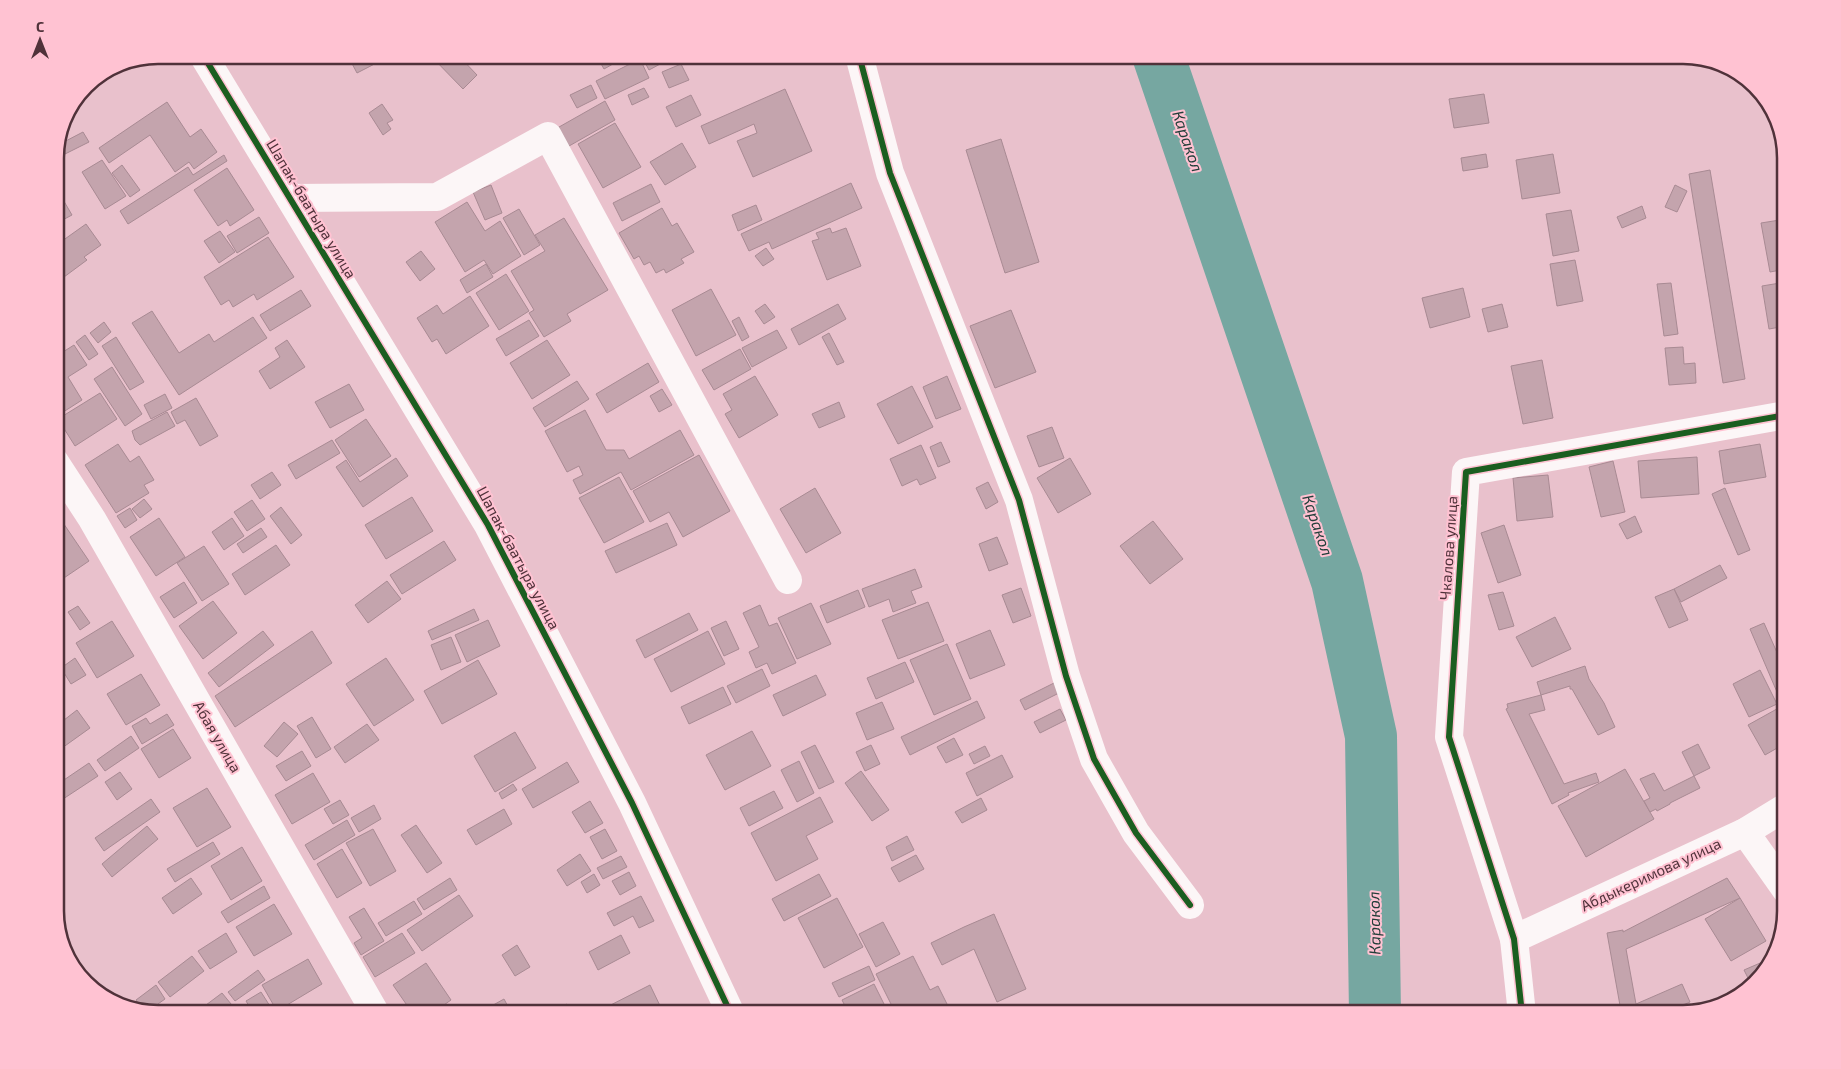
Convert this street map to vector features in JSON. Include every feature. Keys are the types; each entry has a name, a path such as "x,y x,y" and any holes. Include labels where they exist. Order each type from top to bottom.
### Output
{"street":[{"name":"Шапак-баатыра улица","path":"208,64 488,524 632,802 727,1005"},
{"path":"861,64 890,173 1019,500 1066,676 1094,759 1136,833 1190,905"},
{"path":"290,198 438,197 548,136 788,580"},
{"name":"Чкалова улица","path":"1514,939 1449,737 1466,472 1777,417"},
{"name":"Абая улица","path":"64,476 92,519 371,1005"},
{"name":"Абдыкеримова улица","path":"1514,939 1745,832 1777,812"},
{"path":"1745,832 1777,877"},
{"path":"1514,939 1521,1005"}],"building":[{"path":"352,64 374,64 357,73"},
{"path":"439,64 467,64 477,75 463,89"},
{"path":"601,64 613,64 604,69"},
{"path":"630,64 642,64 649,78 605,99 596,81"},
{"path":"646,64 660,64 649,70"},
{"path":"681,64 689,80 669,88 662,72"},
{"path":"591,85 597,98 577,108 570,95"},
{"path":"644,88 649,97 632,105 628,95"},
{"path":"785,89 812,151 753,177 737,141 757,133 754,124 709,144 701,126"},
{"path":"1484,94 1489,123 1454,128 1449,99"},
{"path":"691,95 701,115 676,127 666,107"},
{"path":"605,101 615,120 562,150 552,131"},
{"path":"167,102 190,137 201,129 217,152 194,169 189,162 175,172 150,135 109,163 99,148"},
{"path":"382,104 393,120 387,123 391,129 383,135 369,113"},
{"path":"615,123 641,167 603,188 578,144"},
{"path":"83,132 89,142 65,154 66,141"},
{"path":"1001,139 1039,262 1005,273 966,150"},
{"path":"682,143 696,167 665,185 650,162"},
{"path":"1486,154 1488,167 1463,171 1461,158"},
{"path":"1553,154 1560,193 1522,199 1516,160"},
{"path":"224,155 227,161 128,224 120,211 188,167 193,175"},
{"path":"102,160 126,196 105,209 82,172"},
{"path":"122,165 140,190 130,197 112,173"},
{"path":"227,168 254,210 230,226 227,220 218,226 194,190"},
{"path":"1710,170 1745,379 1723,383 1689,174"},
{"path":"851,183 862,208 772,249 769,242 749,251 741,234"},
{"path":"651,184 660,202 622,221 613,203"},
{"path":"491,185 502,213 485,220 473,192"},
{"path":"1675,185 1687,191 1677,212 1665,207"},
{"path":"64,201 72,215 64,219"},
{"path":"467,202 485,231 500,221 521,256 493,274 484,260 465,272 435,222"},
{"path":"756,205 762,220 738,231 732,215"},
{"path":"1642,206 1646,218 1622,228 1617,217"},
{"path":"662,208 672,226 677,223 694,252 681,259 684,263 666,273 664,269 656,273 650,262 644,265 639,256 634,259 619,233"},
{"path":"519,209 540,245 524,255 503,218"},
{"path":"1571,210 1579,251 1553,256 1546,214"},
{"path":"259,217 269,233 237,253 227,236"},
{"path":"564,218 608,290 567,314 571,321 544,337 529,313 534,310 511,271 545,251 535,235"},
{"path":"1777,220 1777,271 1770,272 1761,223"},
{"path":"86,224 101,245 84,257 87,260 64,277 64,240"},
{"path":"830,228 832,233 846,228 861,266 827,280 812,241 819,239 816,233"},
{"path":"220,231 235,252 219,263 204,241"},
{"path":"268,237 294,277 257,300 254,294 233,307 229,300 221,305 204,277"},
{"path":"766,248 774,259 763,266 755,256"},
{"path":"421,251 435,269 420,281 406,262"},
{"path":"1575,260 1583,301 1557,306 1550,264"},
{"path":"486,264 493,277 467,293 460,280"},
{"path":"506,274 529,311 499,330 476,293"},
{"path":"1671,283 1678,334 1664,336 1657,284"},
{"path":"1777,284 1777,328 1769,329 1762,286"},
{"path":"1463,288 1470,317 1430,328 1422,298"},
{"path":"711,289 736,335 696,356 672,310"},
{"path":"301,290 311,306 270,331 260,315"},
{"path":"470,296 489,326 446,354 437,339 432,342 417,318 437,305 443,314"},
{"path":"765,304 775,317 764,324 755,311"},
{"path":"838,304 846,319 799,345 791,329"},
{"path":"1502,304 1508,327 1488,332 1482,309"},
{"path":"1011,310 1036,372 995,388 970,326"},
{"path":"152,311 179,353 209,334 214,342 253,317 267,338 179,395 132,323"},
{"path":"739,317 749,337 742,341 732,321"},
{"path":"529,320 539,336 506,356 496,339"},
{"path":"104,322 111,332 98,343 90,333"},
{"path":"777,330 787,348 752,367 742,348"},
{"path":"829,333 844,362 837,365 822,337"},
{"path":"85,335 98,354 89,360 76,342"},
{"path":"116,337 144,382 130,390 102,346"},
{"path":"287,340 305,367 270,389 259,371 280,357 275,348"},
{"path":"547,340 570,375 532,399 510,363"},
{"path":"74,345 87,365 68,377 82,400 64,412 64,351"},
{"path":"1683,347 1684,364 1695,363 1696,383 1669,385 1665,348"},
{"path":"740,349 751,369 714,390 702,370"},
{"path":"1542,360 1553,418 1523,424 1511,366"},
{"path":"648,363 659,382 607,413 596,394"},
{"path":"112,367 142,414 125,426 94,379"},
{"path":"755,376 778,415 739,438 725,414 732,410 723,394"},
{"path":"947,376 961,409 936,419 923,387"},
{"path":"577,381 589,399 545,427 533,408"},
{"path":"349,384 364,410 330,428 315,402"},
{"path":"912,386 933,427 898,444 877,404"},
{"path":"662,389 672,405 659,412 650,396"},
{"path":"100,393 117,419 75,446 64,429 64,415"},
{"path":"165,394 172,408 151,419 144,405"},
{"path":"196,398 218,436 200,446 185,420 177,424 171,412"},
{"path":"839,402 845,417 819,428 812,414"},
{"path":"585,410 606,450 624,450 629,459 680,430 694,455 631,490 621,472 580,494 573,480 583,475 579,466 567,472 545,431"},
{"path":"167,412 175,426 140,445 135,440 132,431"},
{"path":"366,419 391,456 359,477 335,440"},
{"path":"1052,427 1064,458 1039,467 1027,436"},
{"path":"332,440 340,453 296,479 288,465"},
{"path":"941,442 950,462 938,467 930,447"},
{"path":"118,444 130,462 139,456 154,480 144,485 149,493 116,513 85,465"},
{"path":"1760,444 1766,477 1724,484 1719,451"},
{"path":"921,445 936,478 920,485 917,479 902,486 890,459"},
{"path":"699,455 730,511 683,537 669,512 650,522 633,491"},
{"path":"1697,457 1699,494 1641,498 1638,461"},
{"path":"396,458 408,476 363,507 336,467 346,460 360,482"},
{"path":"1070,458 1091,494 1058,513 1037,478"},
{"path":"1613,461 1625,512 1601,517 1589,467"},
{"path":"272,472 281,485 260,499 251,485"},
{"path":"1548,475 1553,517 1517,521 1513,478"},
{"path":"619,477 644,522 604,543 579,498"},
{"path":"988,482 998,502 986,509 976,488"},
{"path":"815,488 841,533 806,553 780,509"},
{"path":"1725,488 1750,550 1738,555 1712,494"},
{"path":"412,497 433,531 386,559 365,525"},
{"path":"144,499 152,509 140,518 132,509"},
{"path":"252,500 265,519 247,531 234,512"},
{"path":"281,507 302,535 291,544 270,516"},
{"path":"130,508 137,520 125,528 117,516"},
{"path":"1635,516 1642,532 1627,539 1619,524"},
{"path":"159,518 185,557 156,576 130,537"},
{"path":"232,518 244,536 224,550 212,532"},
{"path":"1153,521 1183,559 1150,584 1120,546"},
{"path":"667,523 677,545 616,573 605,551"},
{"path":"64,524 89,561 64,578"},
{"path":"1504,525 1521,575 1498,583 1481,533"},
{"path":"261,528 267,537 243,553 237,544"},
{"path":"997,537 1008,564 989,571 979,544"},
{"path":"444,541 456,560 402,594 390,575"},
{"path":"276,545 290,565 245,595 232,574"},
{"path":"204,546 229,584 202,601 177,563"},
{"path":"1720,565 1727,578 1681,602 1674,589"},
{"path":"915,569 922,587 911,591 916,603 893,612 889,599 869,607 862,589"},
{"path":"387,581 401,599 368,623 355,605"},
{"path":"184,582 197,603 174,618 160,597"},
{"path":"1021,588 1031,616 1013,623 1002,595"},
{"path":"1674,589 1688,620 1669,628 1655,597"},
{"path":"858,590 865,607 827,623 820,606"},
{"path":"1503,592 1514,626 1499,630 1488,595"},
{"path":"213,601 237,633 203,659 179,626"},
{"path":"928,602 944,641 898,659 882,620"},
{"path":"811,603 831,644 797,659 778,618"},
{"path":"760,605 769,626 777,623 796,663 772,674 767,663 756,668 749,652 759,647 743,613"},
{"path":"78,606 90,623 80,630 68,612"},
{"path":"474,609 479,620 432,640 428,631"},
{"path":"689,613 698,630 645,658 636,640"},
{"path":"1555,617 1571,649 1532,667 1516,637"},
{"path":"488,620 500,646 467,662 455,635"},
{"path":"112,621 134,656 97,678 76,643"},
{"path":"726,621 739,649 724,656 711,628"},
{"path":"1764,623 1777,653 1777,692 1750,629"},
{"path":"990,630 1005,665 970,679 956,644"},
{"path":"263,631 274,645 219,687 208,673"},
{"path":"312,631 332,663 235,727 215,696"},
{"path":"708,631 725,664 671,692 654,659"},
{"path":"451,637 461,662 441,670 431,645"},
{"path":"947,644 971,699 934,715 910,660"},
{"path":"75,658 86,675 71,684 64,673 64,666"},
{"path":"386,658 414,700 374,726 346,684"},
{"path":"478,660 497,694 442,724 424,691"},
{"path":"905,662 914,682 876,699 867,678"},
{"path":"1585,666 1589,679 1604,703 1615,727 1598,735 1570,686 1541,695 1537,682"},
{"path":"762,669 770,686 736,703 727,686"},
{"path":"1760,670 1777,704 1749,717 1733,684"},
{"path":"141,674 160,705 126,725 107,694"},
{"path":"816,675 826,695 783,716 773,695"},
{"path":"1056,682 1061,692 1025,710 1020,700"},
{"path":"723,687 731,704 689,724 681,707"},
{"path":"1541,695 1545,710 1529,714 1564,784 1596,773 1599,782 1568,793 1569,795 1552,804 1506,709 1508,708 1507,704"},
{"path":"977,701 985,718 910,755 901,737"},
{"path":"882,702 894,729 867,740 856,713"},
{"path":"1060,709 1066,720 1040,733 1034,722"},
{"path":"1777,709 1777,748 1765,755 1748,725"},
{"path":"77,710 90,728 64,747 64,720"},
{"path":"167,714 174,725 142,744 132,726 146,718 150,724"},
{"path":"312,717 331,749 316,758 297,726"},
{"path":"284,722 298,734 277,757 264,746"},
{"path":"367,724 379,740 345,763 334,747"},
{"path":"173,729 191,758 159,778 141,749"},
{"path":"752,731 771,766 725,790 706,755"},
{"path":"515,732 536,768 495,792 474,756"},
{"path":"131,736 139,748 105,771 97,760"},
{"path":"954,738 963,755 946,763 937,747"},
{"path":"1698,744 1710,768 1694,776 1682,752"},
{"path":"815,745 834,782 819,789 801,752"},
{"path":"871,745 880,764 865,771 856,752"},
{"path":"985,746 990,756 974,764 969,754"},
{"path":"302,751 311,766 286,781 276,766"},
{"path":"1002,755 1013,777 977,796 966,773"},
{"path":"799,761 814,793 797,802 781,770"},
{"path":"567,762 579,782 533,808 522,789"},
{"path":"89,763 98,776 64,798 64,780"},
{"path":"1625,769 1654,819 1586,857 1558,806"},
{"path":"861,771 889,810 872,821 845,783"},
{"path":"120,772 132,789 117,800 105,782"},
{"path":"313,773 330,802 292,824 275,795"},
{"path":"1654,773 1664,791 1694,776 1700,788 1657,811 1656,809 1650,812 1644,801 1650,798 1640,779"},
{"path":"513,784 517,790 502,799 499,793"},
{"path":"207,788 231,827 197,847 173,808"},
{"path":"774,791 783,808 749,826 740,808"},
{"path":"820,797 833,822 806,836 818,859 776,881 751,833"},
{"path":"981,798 987,810 962,823 955,812"},
{"path":"151,799 160,812 104,851 95,838"},
{"path":"340,800 349,815 333,824 324,809"},
{"path":"590,801 603,823 585,833 572,812"},
{"path":"374,805 381,819 359,832 351,818"},
{"path":"504,809 512,824 476,845 467,830"},
{"path":"347,820 355,835 314,860 305,845"},
{"path":"416,825 442,863 427,873 401,835"},
{"path":"147,826 158,839 112,877 102,864"},
{"path":"373,829 396,871 370,886 346,843"},
{"path":"605,829 617,851 602,859 590,837"},
{"path":"907,836 914,850 892,861 886,847"},
{"path":"213,842 220,854 175,882 167,869"},
{"path":"242,847 262,881 231,900 211,866"},
{"path":"342,849 362,883 337,898 317,864"},
{"path":"580,854 591,871 567,886 557,870"},
{"path":"916,855 924,869 899,882 891,868"},
{"path":"621,856 627,867 603,879 597,868"},
{"path":"629,872 636,886 620,895 612,881"},
{"path":"594,874 600,885 587,893 581,882"},
{"path":"819,874 831,896 784,921 772,899"},
{"path":"191,878 202,894 173,914 162,898"},
{"path":"450,878 457,890 424,910 417,899"},
{"path":"1727,878 1740,898 1626,949 1636,1004 1682,984 1690,1002 1683,1005 1620,1005 1607,933 1623,930 1623,932"},
{"path":"264,886 270,898 228,923 221,912"},
{"path":"459,895 473,916 422,951 407,930"},
{"path":"641,896 654,921 639,928 633,916 614,926 607,913"},
{"path":"837,898 863,947 824,968 798,918"},
{"path":"1740,898 1766,941 1731,961 1705,919"},
{"path":"414,901 422,914 386,936 378,923"},
{"path":"274,904 292,934 254,956 236,927"},
{"path":"364,908 384,941 361,955 354,943 362,938 349,917"},
{"path":"994,914 1026,989 997,1002 974,949 942,965 931,943"},
{"path":"883,922 900,954 876,967 859,934"},
{"path":"226,933 237,952 210,969 198,951"},
{"path":"402,933 415,953 375,977 363,957"},
{"path":"621,935 630,953 598,970 589,952"},
{"path":"517,945 530,967 515,976 502,955"},
{"path":"192,956 204,971 170,997 158,982"},
{"path":"913,956 930,990 938,986 948,1005 892,1005 876,974"},
{"path":"308,959 322,984 287,1005 274,1005 262,985"},
{"path":"1762,962 1749,979 1744,970"},
{"path":"426,963 451,1000 444,1005 407,1005 393,985"},
{"path":"869,966 875,980 839,997 832,983"},
{"path":"258,970 265,980 235,1001 228,992"},
{"path":"874,984 884,1005 844,1005 842,1000"},
{"path":"156,985 165,999 157,1005 138,1003 136,1000"},
{"path":"650,985 660,1005 611,1005"},
{"path":"261,992 269,1005 248,1005 246,1001"},
{"path":"222,993 232,1005 206,1005"},
{"path":"504,999 507,1005 493,1005"}],"waterway":[{"name":"Каракол","path":"1161,64 1337,581 1371,736 1375,1005"}],"cycle path":[{"path":"208,64 488,525 632,803 727,1005"},
{"path":"861,64 890,173 1019,500 1066,676 1094,759 1136,833 1190,905"},
{"path":"1521,1005 1514,939 1449,737 1466,472 1777,417"}]}
